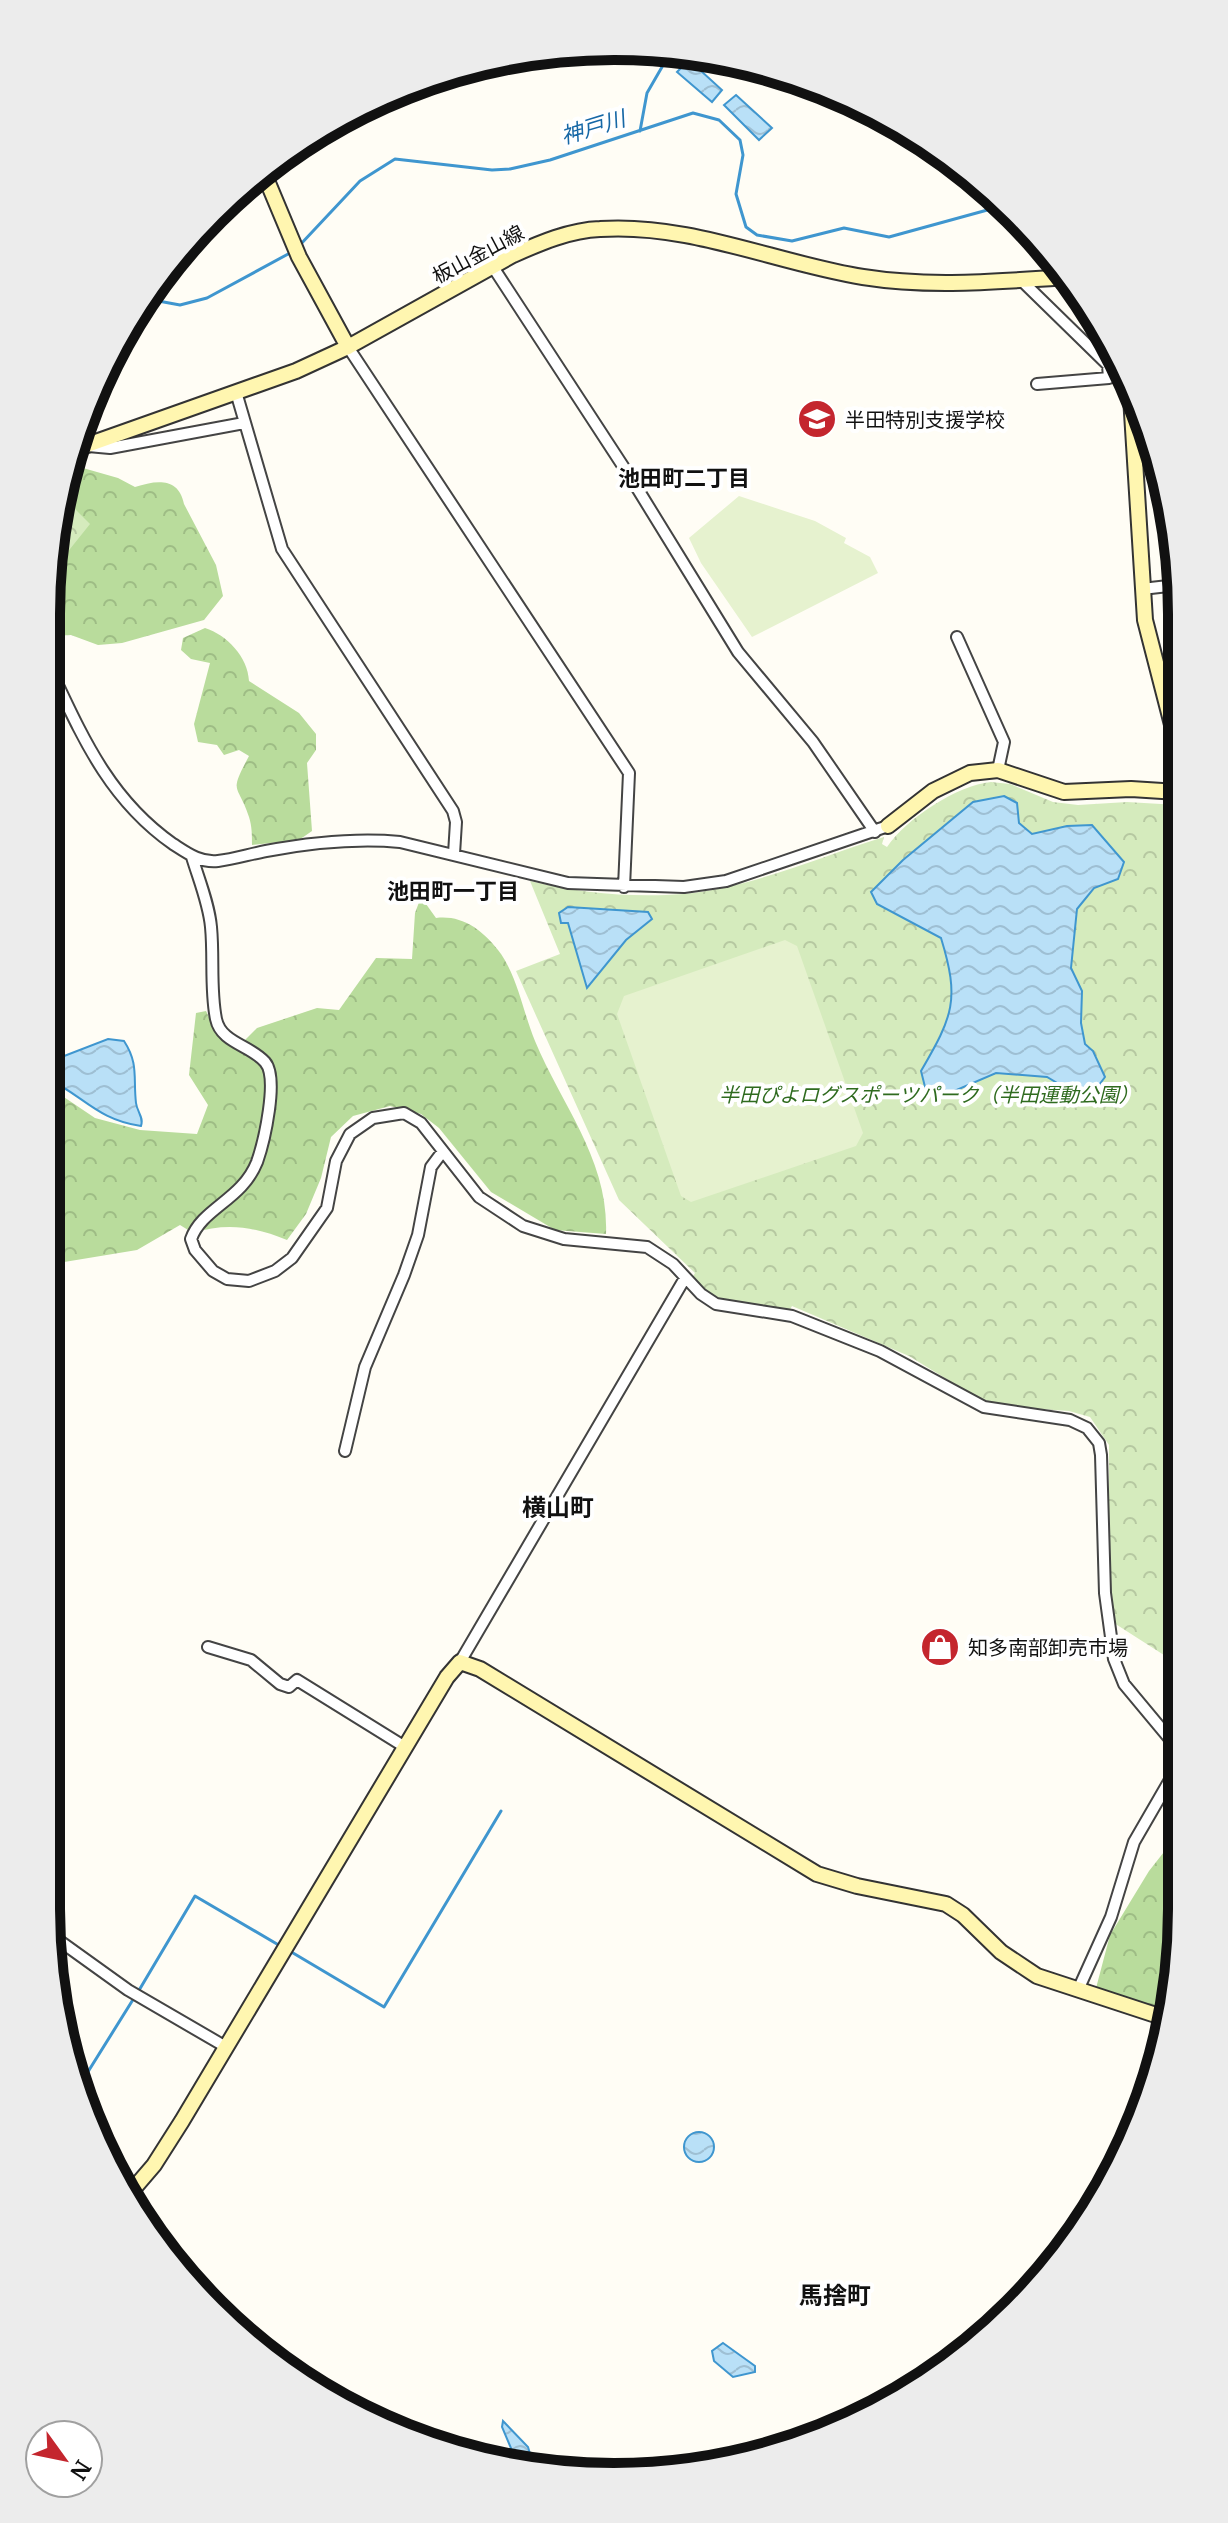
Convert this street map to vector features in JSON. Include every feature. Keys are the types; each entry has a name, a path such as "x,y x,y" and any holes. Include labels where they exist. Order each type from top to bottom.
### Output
{"street":[{"path":"268,182 296,250 348,347 629,773 624,887"},
{"name":"板山金山線","path":"86,446 296,371 348,347 539,244 573,233 641,229 861,277 946,284 1055,278"},
{"path":"493,267 634,483 738,652 882,829"},
{"path":"1021,280 1108,365 1109,378 1037,384"},
{"path":"236,392 282,549 453,811 456,822 454,854"},
{"path":"1132,418 1142,589 1150,647 1168,712"},
{"path":"86,448 110,448 244,423"},
{"path":"1142,589 1167,586"},
{"path":"957,637 1004,742 998,770"},
{"path":"60,689 95,762 121,799 153,829 192,857 216,861 295,846 377,840 454,854 568,883 684,887 726,881 882,829 953,778 998,770 1064,792 1131,789 1168,791"},
{"path":"60,703 66,702"},
{"path":"192,857 209,914 216,1021 230,1040 267,1063 271,1075 270,1105 256,1164 244,1187 211,1213 191,1239 195,1250 213,1271 235,1282 262,1279 292,1258 327,1208 336,1161 345,1141 355,1129 373,1118 399,1113 411,1115 479,1197 523,1226 564,1239 640,1245 673,1264 716,1304 792,1316 892,1357 976,1404 1076,1422 1091,1432 1099,1443 1105,1593 1114,1659 1124,1684 1168,1737"},
{"path":"345,1451 365,1367 418,1235 431,1167 443,1151"},
{"path":"135,2187 154,2165 447,1677 460,1662 685,1278"},
{"path":"208,1647 251,1660 280,1684 289,1687 297,1680 405,1747"},
{"path":"460,1662 480,1669 731,1818 798,1864 835,1881 946,1904 1017,1964 1046,1980 1157,2016"},
{"path":"1078,1990 1111,1917 1134,1842 1168,1783"},
{"path":"61,1942 128,1990 226,2047"}],"green space":[{"path":"80,467 118,478 135,487 158,482 172,485 181,495 216,565 223,596 204,620 122,643 98,645 71,635 60,636 61,578"},
{"path":"739,496 815,521 846,538 844,543 870,557 878,573 752,637 701,563 689,538"},
{"path":"71,505 90,524 63,557"},
{"path":"205,628 235,648 245,664 249,681 299,713 316,734 316,750 307,763 312,831 299,840 252,845 250,820 237,788 249,756 239,750 224,755 217,745 198,742 194,724 210,663 191,659 181,650 183,638"},
{"name":"半田ぴよログスポーツパーク（半田運動公園）","path":"991,782 1010,784 1053,802 1078,805 1127,802 1168,804 1168,1658 1114,1623 1109,1592 1109,1445 1090,1417 1069,1411 1000,1406 971,1394 909,1356 792,1306 788,1313 718,1300 691,1280 695,1273 619,1200 516,971 560,954 530,881 568,889 626,895 708,891 785,871 884,837 882,844 887,847 906,825 933,805 963,789"},
{"path":"421,897 436,918 463,921 478,930 505,960 535,1041 592,1158 605,1207 606,1234 555,1230 491,1192 439,1128 421,1114 390,1106 353,1116 331,1137 321,1178 306,1214 287,1240 264,1232 229,1227 193,1233 180,1225 137,1250 60,1263 60,1094 95,1118 140,1130 197,1134 208,1105 189,1075 196,1013 206,1011 217,1033 236,1049 257,1028 317,1008 339,1010 376,958 412,959 415,913"},
{"path":"785,940 797,946 863,1133 856,1146 691,1202 681,1196 617,1014 624,996"},
{"path":"1168,1847 1167,1945 1158,2008 1095,1992 1110,1935 1149,1871"}],"water":[{"path":"684,65 696,67 722,90 712,102 677,72"},
{"path":"736,95 772,128 759,140 724,105"},
{"path":"1004,796 1017,803 1019,823 1032,834 1067,826 1092,825 1124,862 1118,879 1094,888 1077,909 1071,968 1082,991 1081,1023 1085,1044 1093,1051 1105,1077 1099,1085 1069,1090 1047,1077 996,1073 952,1092 925,1087 921,1071 940,1036 950,1007 947,959 941,938 877,904 871,892 903,860 973,802"},
{"path":"568,907 648,912 652,919 626,940 587,988 568,923 561,923 559,913"},
{"path":"108,1039 124,1041 132,1057 141,1126 101,1113 60,1086 60,1058"},
{"path":"699,2132 710,2136 714,2147 710,2158 699,2162 688,2158 684,2147 688,2136"},
{"path":"723,2343 755,2366 755,2372 733,2377 714,2361 712,2351"},
{"path":"503,2421 528,2447 531,2456 513,2453 502,2427"}],"waterway":[{"path":"640,131 647,93 662,67 661,62"},
{"name":"神戸川","path":"299,246 360,181 395,159 492,170 510,169 550,160 693,113 719,120 740,140 743,155 736,194 746,227 757,235 792,241 844,228 889,237 992,209"},
{"name":"神戸川","path":"157,301 180,305 207,298 290,253"},
{"path":"288,1950 384,2007 501,1811"},
{"path":"138,1992 195,1896 282,1947"},
{"path":"86,2075 134,1998"}],"place":[{"name":"半田特別支援学校","path":"817,419"},
{"name":"知多南部卸売市場","path":"940,1647"}],"district":[{"name":"池田町二丁目","path":"684,478"},
{"name":"池田町一丁目","path":"453,891"},
{"name":"横山町","path":"558,1507"},
{"name":"馬捨町","path":"835,2295"}]}
